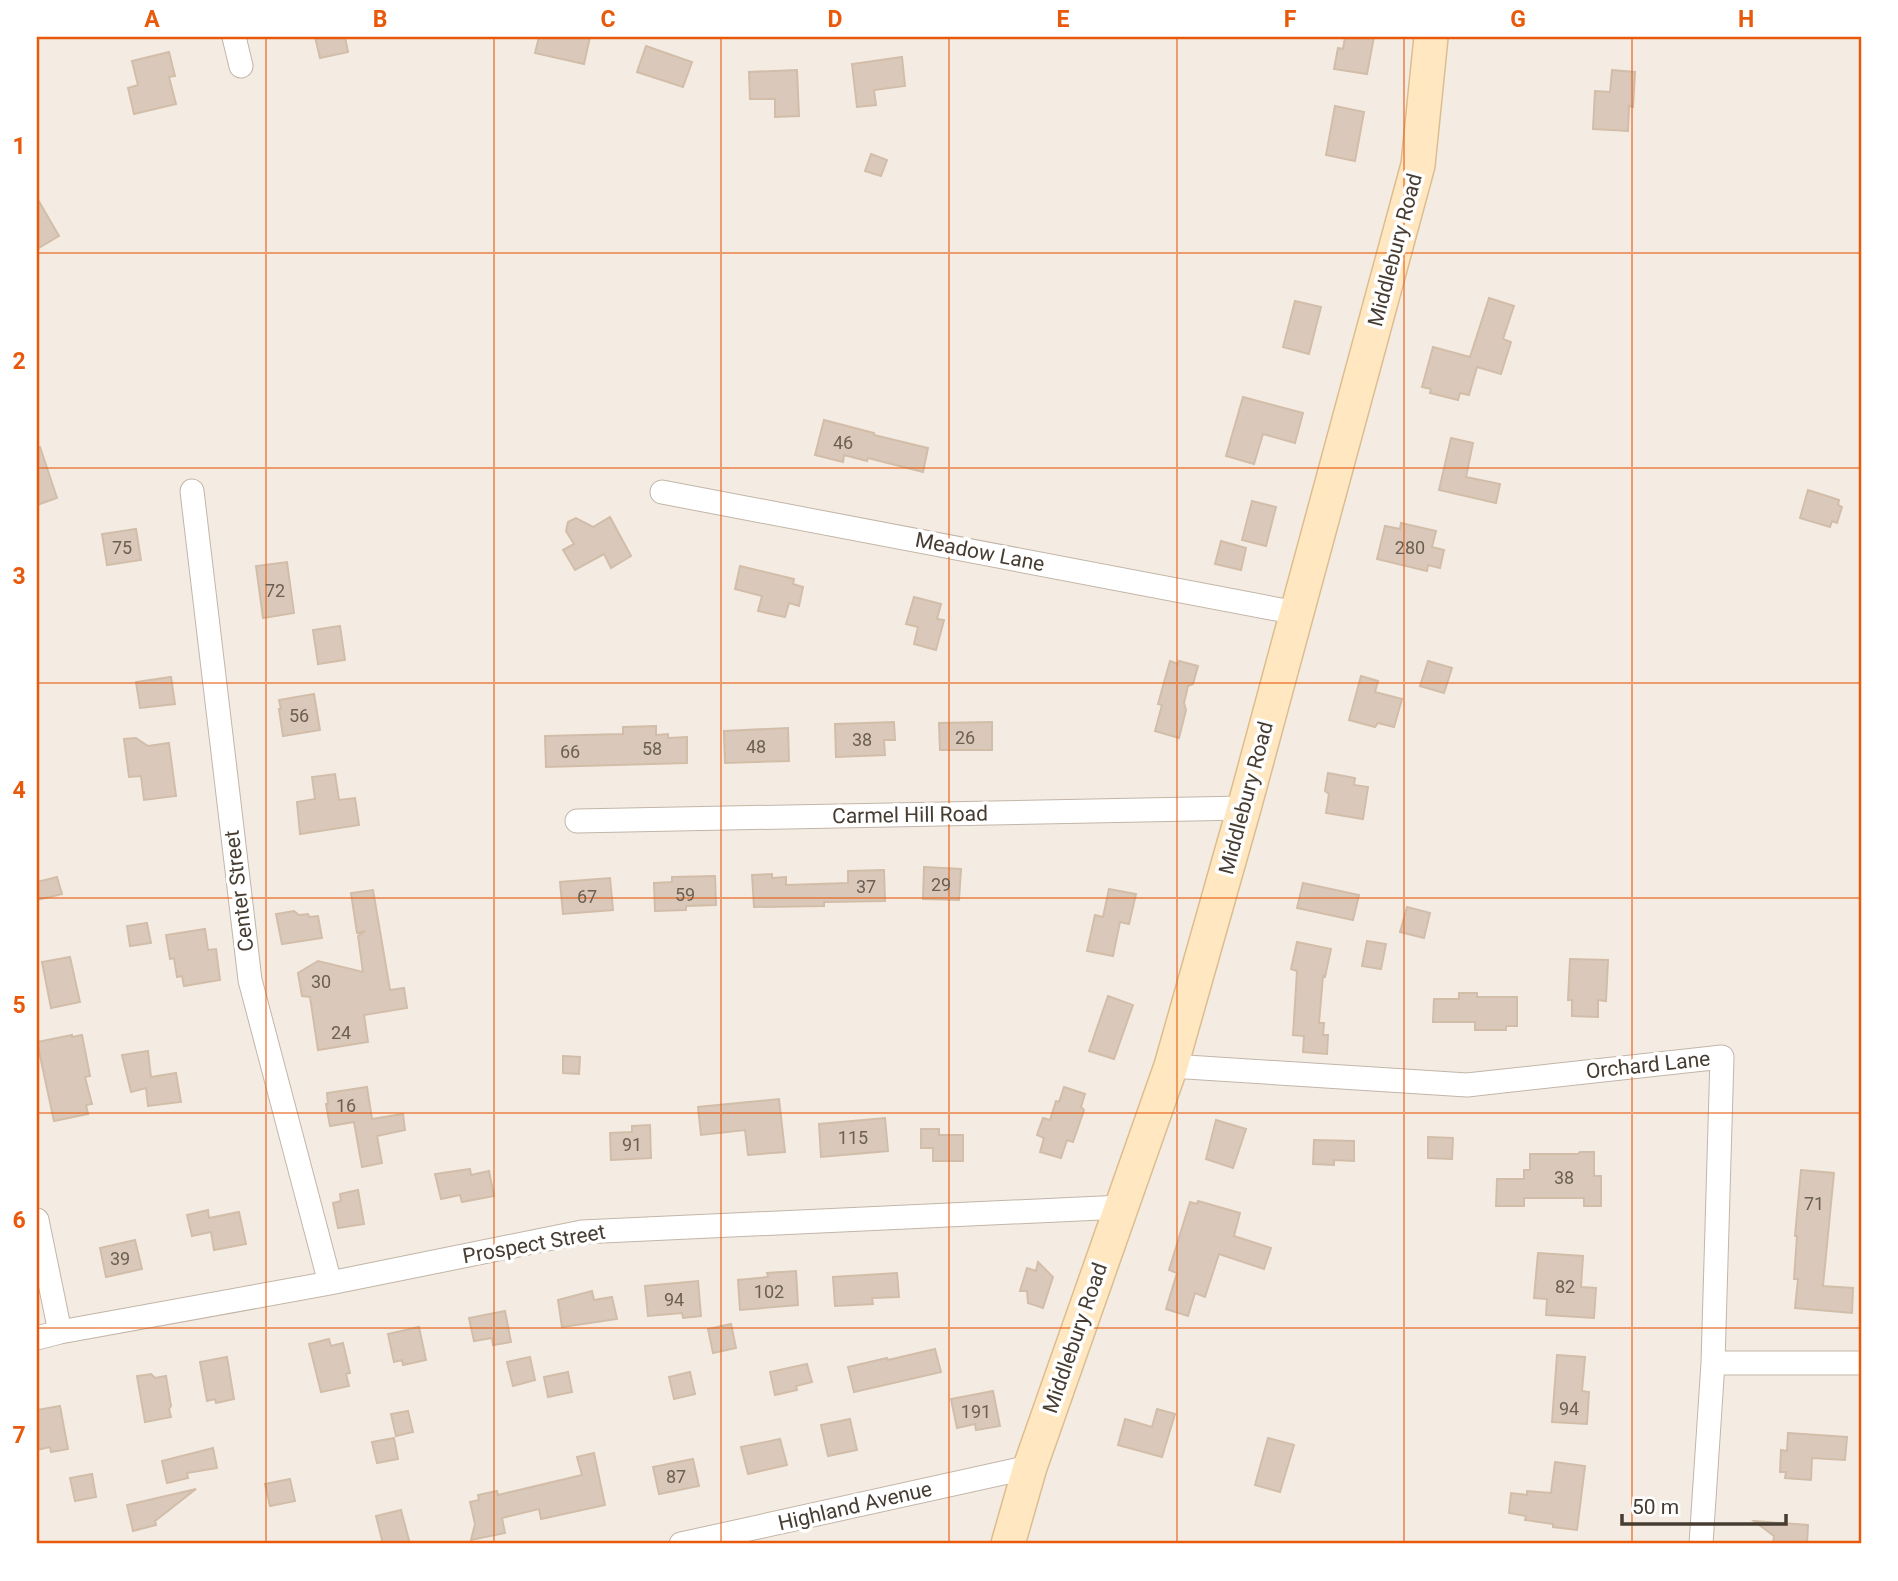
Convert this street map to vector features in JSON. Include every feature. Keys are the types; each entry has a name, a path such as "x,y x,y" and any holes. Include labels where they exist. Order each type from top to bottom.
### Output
{"street":[{"path":"234,37 241,65"},
{"name":"Middlebury Road","path":"1008,1544 1030,1467 1171,1066 1244,808 1418,165 1431,37"},
{"name":"Center Street","path":"191,491 250,980 330,1283"},
{"name":"Meadow Lane","path":"663,492 1297,613"},
{"name":"Carmel Hill Road","path":"577,821 1244,808"},
{"name":"Orchard Lane","path":"1171,1066 1467,1085 1722,1057 1713,1363 1701,1544"},
{"name":"Prospect Street","path":"37,1338 330,1283 582,1231 1122,1207"},
{"path":"37,1220 60,1332"},
{"path":"1713,1363 1861,1363"},
{"name":"Highland Avenue","path":"681,1544 1030,1467"}],"building":[{"path":"315,37 345,37 348,52 320,58"},
{"path":"539,37 590,37 584,64 535,53"},
{"path":"1345,37 1374,37 1367,74 1334,69 1338,48 1343,49"},
{"path":"646,46 692,62 683,87 637,72"},
{"path":"169,52 175,76 169,77 176,104 134,114 128,88 138,85 132,61"},
{"path":"902,57 905,86 874,90 876,105 857,107 852,64"},
{"path":"797,70 799,116 775,117 775,99 750,99 749,72"},
{"path":"1612,70 1635,72 1633,107 1629,106 1628,131 1593,129 1595,91 1610,92"},
{"path":"1335,106 1364,112 1355,161 1326,155"},
{"path":"871,154 887,160 881,176 865,171"},
{"path":"37,198 59,236 37,249"},
{"path":"1489,298 1514,306 1503,339 1511,342 1501,374 1477,367 1469,395 1460,393 1458,400 1430,393 1431,389 1422,387 1433,347 1470,357"},
{"path":"1295,301 1321,307 1309,354 1283,347"},
{"path":"1243,397 1303,413 1295,443 1263,434 1254,464 1226,456"},
{"path":"824,420 928,448 923,472 868,458 867,461 844,455 843,462 815,455"},
{"path":"1451,438 1473,443 1466,477 1500,484 1496,503 1439,490"},
{"path":"37,447 40,447 57,498 37,505"},
{"path":"1808,490 1839,500 1838,505 1842,507 1837,523 1832,521 1830,527 1800,518"},
{"path":"1252,501 1276,507 1266,546 1242,540"},
{"path":"610,517 631,556 611,568 604,554 575,570 563,550 574,544 566,531 568,522 576,518 593,527"},
{"path":"1401,523 1436,531 1432,547 1444,550 1440,568 1428,565 1427,571 1377,559 1385,526 1400,529"},
{"path":"136,529 141,560 107,565 102,534"},
{"path":"1221,541 1246,548 1241,570 1215,564"},
{"path":"287,562 294,613 263,618 256,566"},
{"path":"740,566 794,579 793,584 803,587 799,606 789,603 785,617 758,611 762,596 735,589"},
{"path":"914,597 941,604 937,619 944,620 936,650 914,644 918,627 906,624"},
{"path":"340,626 345,660 318,664 313,630"},
{"path":"1170,661 1198,666 1193,684 1188,686 1184,703 1186,710 1179,738 1155,731 1162,705 1158,704"},
{"path":"1428,661 1452,668 1444,693 1420,686"},
{"path":"1361,676 1378,681 1375,692 1402,699 1394,727 1378,723 1375,727 1349,720"},
{"path":"171,677 175,704 140,708 136,682"},
{"path":"314,694 320,730 283,736 279,700"},
{"path":"894,722 895,740 884,740 885,755 836,757 835,724"},
{"path":"992,722 992,750 940,750 939,723"},
{"path":"656,726 656,735 668,734 668,738 687,737 687,763 546,767 545,736 623,734 623,727"},
{"path":"788,728 789,761 725,763 724,731"},
{"path":"136,738 148,746 169,743 176,796 144,800 141,776 129,777 124,739"},
{"path":"1328,773 1355,778 1354,785 1368,787 1363,819 1326,813"},
{"path":"335,774 339,800 355,798 359,825 300,834 297,802 315,799 312,777"},
{"path":"924,867 961,869 959,900 923,899"},
{"path":"884,870 885,901 824,902 824,906 754,907 752,875 772,874 772,878 786,877 786,885 848,883 848,871"},
{"path":"715,876 716,905 655,911 654,883 672,882 672,877"},
{"path":"57,877 62,894 37,900 37,882"},
{"path":"610,878 613,910 563,914 560,882"},
{"path":"1303,883 1359,895 1353,920 1297,908"},
{"path":"1109,889 1136,894 1129,924 1120,922 1113,956 1087,951 1095,915 1103,917"},
{"path":"373,890 390,990 404,988 407,1008 364,1015 368,1042 318,1050 310,997 302,996 298,973 318,961 363,972 358,936 365,931 357,933 351,893"},
{"path":"1407,907 1430,913 1424,938 1400,932"},
{"path":"294,911 299,915 318,916 322,938 282,944 276,914"},
{"path":"147,923 151,943 130,946 127,926"},
{"path":"205,929 208,950 216,949 220,980 184,986 182,976 177,977 174,958 170,959 166,935"},
{"path":"1367,941 1386,944 1381,969 1362,966"},
{"path":"1297,942 1331,949 1325,977 1323,976 1319,1023 1324,1023 1323,1035 1328,1035 1327,1054 1303,1052 1304,1036 1293,1035 1297,971 1291,969"},
{"path":"70,957 80,1002 51,1008 42,962"},
{"path":"1570,959 1608,960 1606,1001 1598,1000 1598,1017 1572,1016 1572,1000 1568,1000"},
{"path":"1459,993 1477,993 1477,997 1517,997 1517,1026 1506,1026 1506,1030 1475,1030 1475,1022 1433,1022 1434,999 1459,999"},
{"path":"1108,996 1133,1005 1114,1059 1089,1051"},
{"path":"82,1035 90,1076 85,1077 92,1104 86,1105 88,1114 54,1121 37,1042"},
{"path":"148,1051 151,1077 176,1073 181,1102 148,1106 146,1088 131,1092 122,1055"},
{"path":"563,1056 580,1057 579,1074 563,1073"},
{"path":"367,1087 372,1119 403,1114 405,1130 377,1136 382,1163 362,1167 354,1122 330,1126 326,1104 327,1093"},
{"path":"1064,1087 1085,1094 1081,1107 1084,1110 1073,1142 1067,1140 1061,1158 1040,1152 1044,1138 1037,1135 1043,1118 1050,1120"},
{"path":"779,1099 785,1152 748,1155 745,1130 701,1135 698,1107"},
{"path":"885,1118 888,1151 821,1157 819,1124"},
{"path":"1216,1120 1246,1129 1233,1168 1206,1159"},
{"path":"650,1125 651,1158 611,1160 610,1133 632,1132 632,1126"},
{"path":"921,1129 939,1129 939,1135 963,1135 963,1161 933,1161 933,1148 921,1148"},
{"path":"1428,1137 1453,1138 1452,1159 1428,1158"},
{"path":"1314,1140 1354,1141 1354,1161 1334,1160 1334,1165 1313,1164"},
{"path":"1594,1152 1594,1176 1601,1176 1601,1206 1584,1206 1584,1198 1524,1198 1524,1206 1496,1206 1497,1179 1524,1179 1524,1170 1530,1170 1530,1154"},
{"path":"470,1169 471,1175 489,1171 494,1196 462,1202 460,1195 441,1199 435,1174"},
{"path":"1801,1170 1834,1173 1823,1286 1853,1288 1852,1313 1795,1308 1798,1279 1794,1279 1795,1236"},
{"path":"358,1190 364,1224 338,1228 333,1203 341,1201 340,1194"},
{"path":"1198,1201 1240,1213 1234,1236 1271,1248 1264,1269 1219,1254 1205,1297 1195,1293 1188,1316 1166,1309 1177,1273 1169,1270 1190,1202 1197,1204"},
{"path":"208,1210 209,1218 239,1212 246,1244 214,1250 211,1232 192,1236 187,1215"},
{"path":"135,1240 142,1269 106,1277 100,1248"},
{"path":"1538,1253 1583,1256 1581,1287 1596,1288 1594,1318 1546,1315 1547,1299 1534,1298"},
{"path":"1038,1262 1053,1277 1043,1308 1028,1303 1027,1291 1020,1291 1027,1268 1036,1271"},
{"path":"796,1271 798,1305 740,1310 738,1280 768,1277 767,1273"},
{"path":"897,1273 899,1297 872,1298 873,1304 835,1306 833,1277"},
{"path":"698,1281 701,1316 683,1318 682,1313 648,1316 645,1286"},
{"path":"592,1291 594,1300 612,1297 617,1319 562,1327 558,1300"},
{"path":"505,1311 511,1342 493,1345 492,1338 474,1341 469,1318"},
{"path":"731,1324 736,1348 713,1353 708,1329"},
{"path":"419,1327 426,1360 403,1365 402,1360 394,1362 388,1334"},
{"path":"329,1339 331,1346 343,1343 350,1373 346,1374 349,1386 321,1392 309,1344"},
{"path":"935,1349 941,1372 854,1392 848,1367"},
{"path":"1557,1355 1585,1357 1582,1391 1589,1392 1587,1424 1552,1422"},
{"path":"227,1357 234,1399 216,1403 215,1399 207,1401 200,1362"},
{"path":"530,1357 535,1380 513,1386 507,1362"},
{"path":"807,1364 812,1382 796,1386 797,1390 775,1395 770,1372"},
{"path":"568,1372 572,1392 548,1397 544,1377"},
{"path":"690,1372 695,1394 674,1399 669,1377"},
{"path":"151,1374 155,1378 166,1376 171,1417 145,1422 137,1376"},
{"path":"993,1391 1000,1426 976,1430 975,1424 957,1428 951,1399"},
{"path":"60,1406 68,1449 51,1452 50,1447 37,1450 37,1410"},
{"path":"1157,1409 1175,1414 1162,1457 1118,1445 1125,1419 1152,1427"},
{"path":"408,1411 413,1432 396,1436 391,1414"},
{"path":"850,1419 857,1450 828,1456 821,1425"},
{"path":"1788,1433 1847,1437 1845,1460 1812,1458 1811,1480 1785,1478 1786,1472 1780,1472 1781,1450 1787,1451"},
{"path":"394,1438 398,1459 377,1463 372,1442"},
{"path":"1268,1438 1294,1445 1280,1492 1255,1485"},
{"path":"780,1439 787,1465 748,1474 741,1447"},
{"path":"213,1448 217,1468 187,1473 188,1478 167,1483 162,1461"},
{"path":"594,1453 605,1505 541,1519 539,1509 502,1518 505,1533 471,1540 475,1524 470,1502 479,1500 478,1495 497,1491 498,1495 582,1475 577,1457"},
{"path":"693,1459 699,1486 659,1494 653,1467"},
{"path":"1555,1462 1585,1466 1577,1530 1525,1520 1526,1516 1509,1513 1511,1493 1551,1493"},
{"path":"92,1474 96,1497 75,1501 70,1478"},
{"path":"290,1479 295,1501 270,1506 265,1484"},
{"path":"196,1489 155,1521 156,1525 133,1531 127,1505"},
{"path":"401,1510 410,1544 383,1544 376,1516"},
{"path":"1754,1521 1808,1525 1807,1544 1773,1544 1774,1536"}]}
